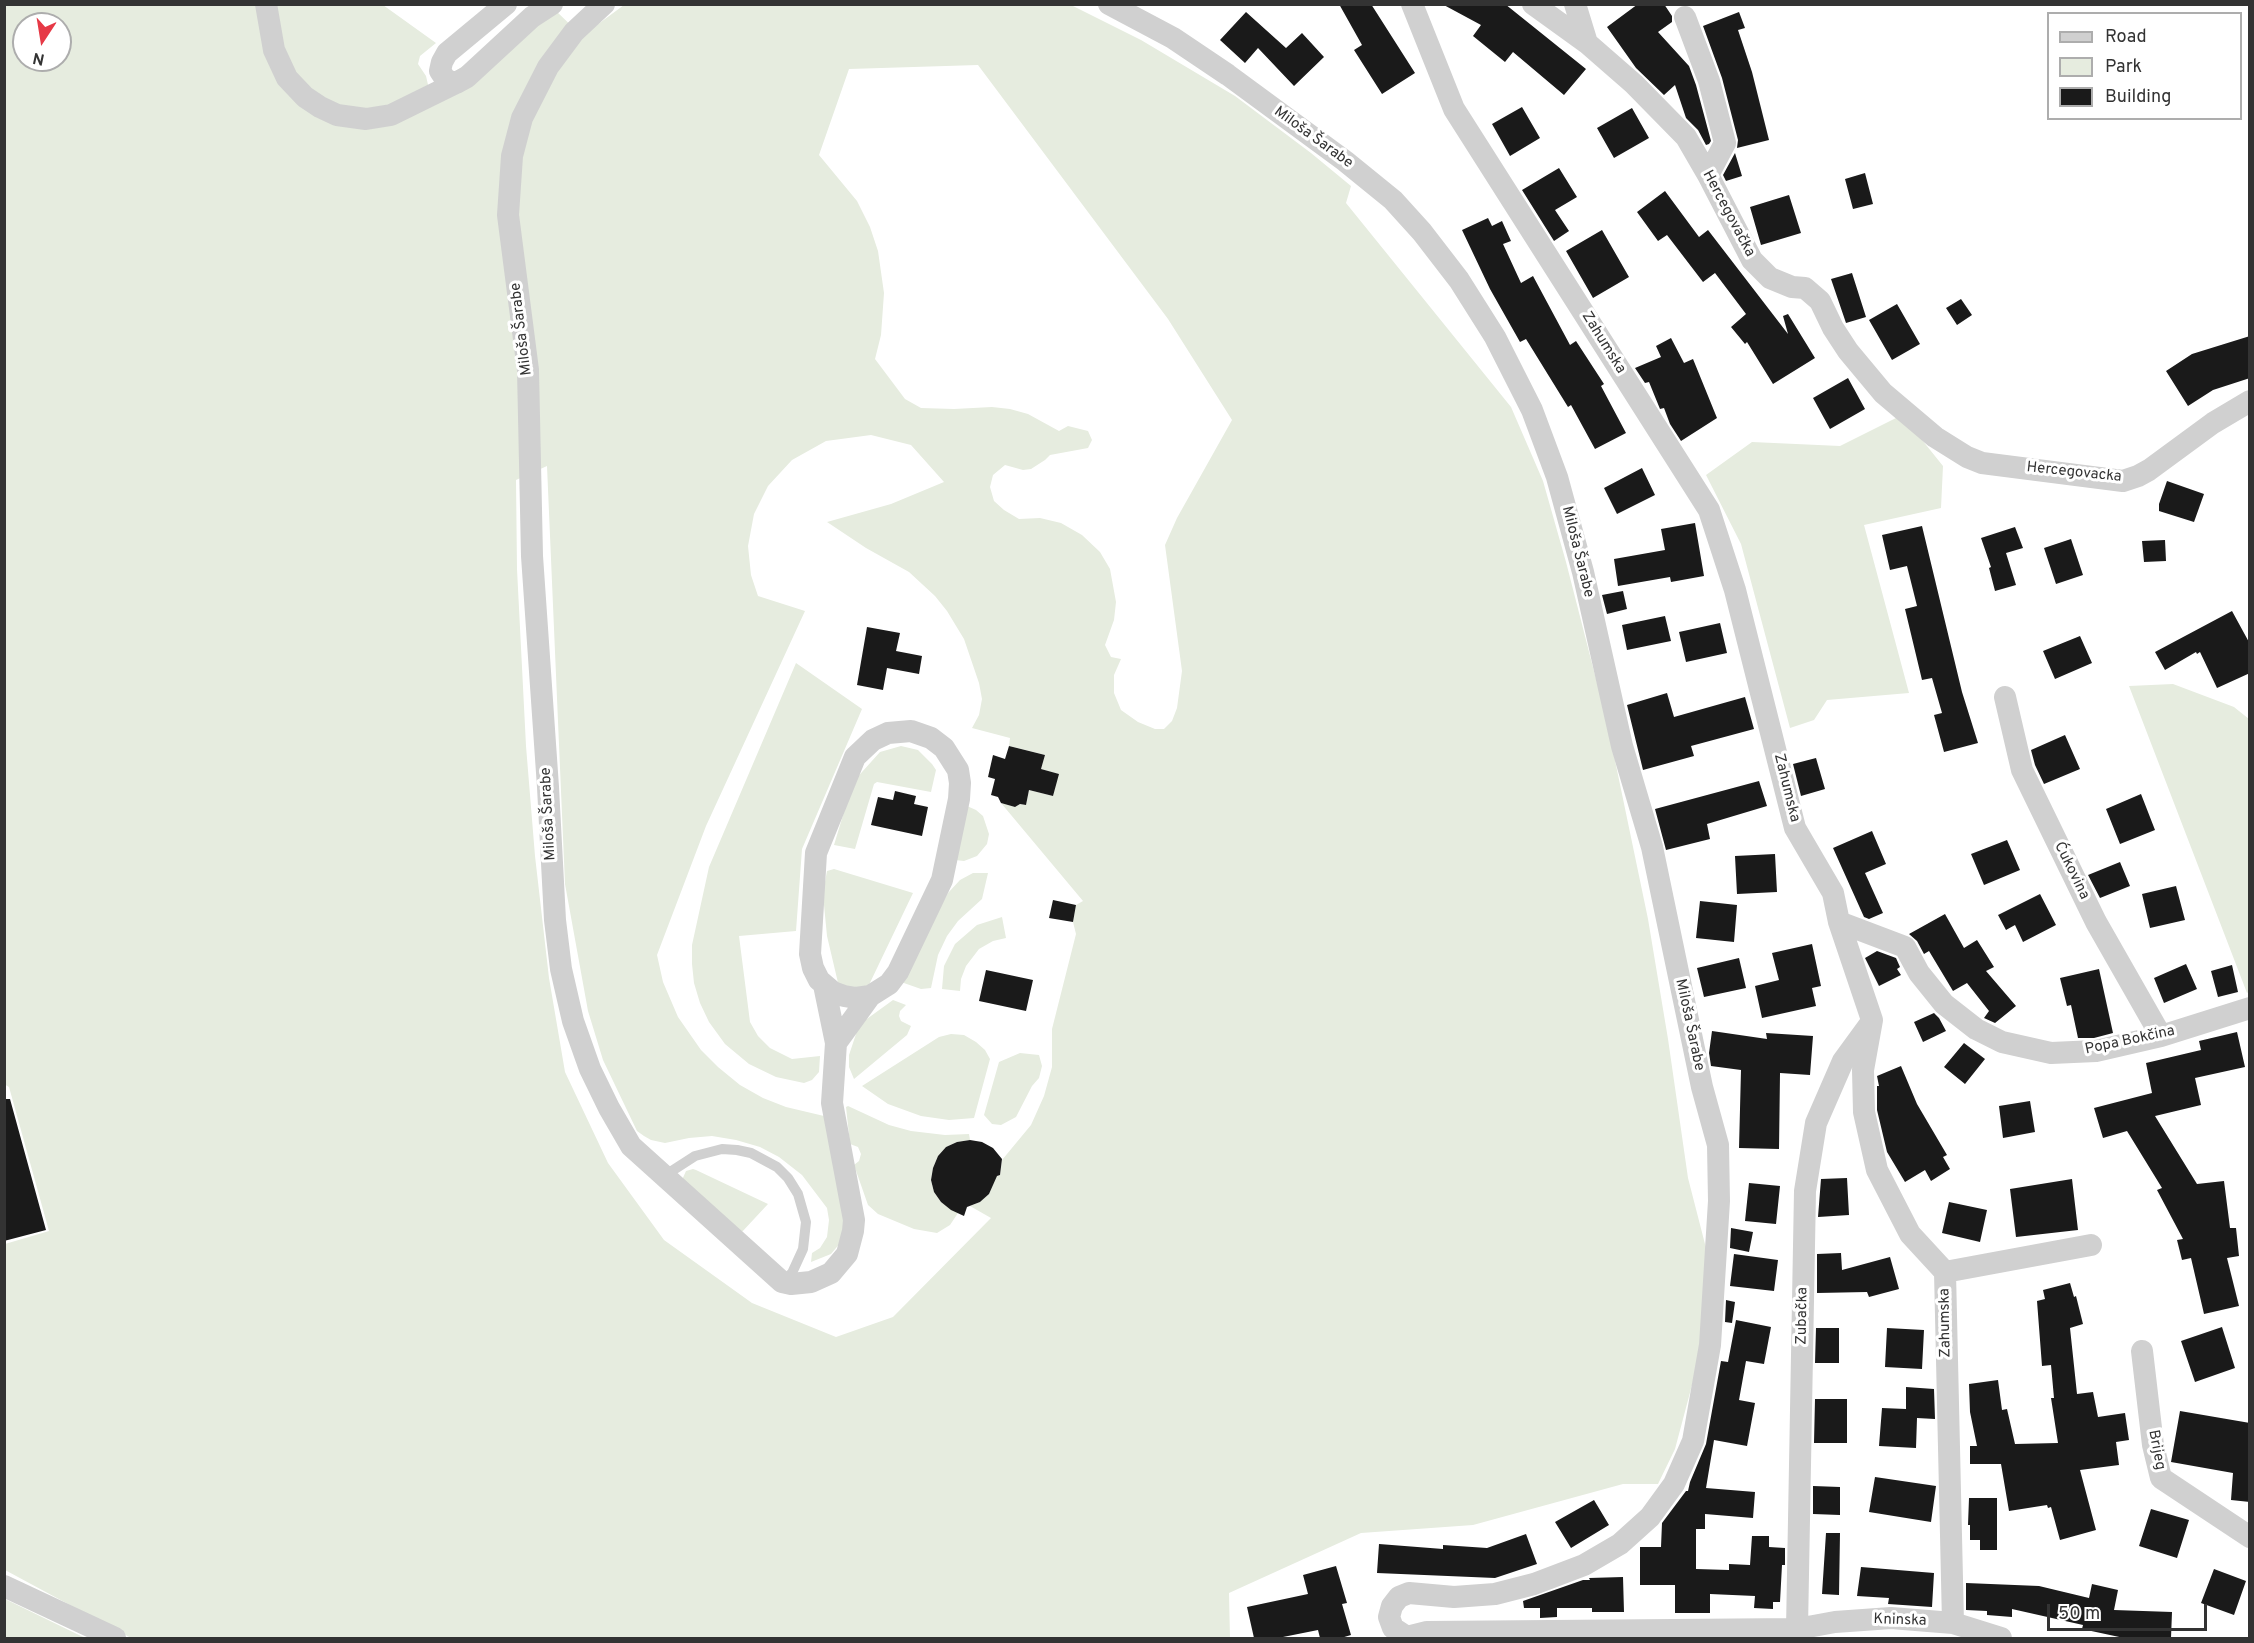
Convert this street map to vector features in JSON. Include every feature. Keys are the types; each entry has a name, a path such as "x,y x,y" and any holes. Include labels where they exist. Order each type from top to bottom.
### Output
{"street":[{"path":"266,4 274,50 287,78 305,97 320,107 337,115 366,119 391,115 467,77 532,17 552,4"},
{"path":"456,83 446,80 440,71 447,53 506,4"},
{"name":"Miloša Šarabe","path":"604,4 574,32 548,67 522,118 512,156 508,215 528,370 532,556 555,920 561,969 573,1021 590,1069 631,1146 782,1282"},
{"name":"Miloša Šarabe","path":"1109,4 1173,38 1227,75 1346,161 1393,200 1422,232 1459,280 1495,337 1532,410 1560,487 1583,572 1622,746 1652,847 1702,1087 1718,1145 1719,1201 1710,1345 1693,1441 1674,1484 1650,1517 1620,1544 1584,1565 1534,1584 1495,1594 1454,1597 1409,1593 1399,1597 1392,1606 1389,1617 1393,1628 1407,1637 1427,1632 1806,1632"},
{"name":"Zahumska","path":"1412,4 1455,110 1709,510 1735,590 1795,828 1833,893 1839,922 1872,1020 1863,1070 1864,1112 1877,1170 1910,1234 1945,1272 1953,1623"},
{"name":"Hercegovačka","path":"1533,4 1587,43 1634,84 1686,137 1752,260 1770,278 1805,288 1820,301 1833,328 1848,351 1883,393 1935,437 1967,457 1982,463"},
{"path":"1575,4 1587,43"},
{"path":"1684,17 1709,81 1725,143 1708,175"},
{"name":"Hercegovacka","path":"1982,463 2123,481 2149,470 2212,423 2250,401"},
{"name":"Ćukovina","path":"2005,697 2022,770 2096,922 2161,1036"},
{"path":"782,1282 801,1284 821,1279 840,1264 852,1242 854,1220 832,1103 836,1044 824,985 813,968 810,954 816,853 855,757 873,740 888,733 910,731 931,738 950,755 960,783 959,799 939,890 898,972 889,984 870,996 836,1044"},
{"name":"Popa Bokčina","path":"1839,922 1905,947 1919,973 1944,1004 1976,1029 2002,1042 2051,1053 2096,1051 2161,1036 2250,1008"},
{"path":"824,985 844,996 856,998 870,996"},
{"name":"Zubačka","path":"1806,1632 1805,1191 1816,1123 1843,1061 1872,1020"},
{"path":"1945,1272 2091,1245"},
{"name":"Brijeg","path":"2142,1351 2153,1445 2161,1478 2250,1537"},
{"path":"4,1586 115,1638"},
{"name":"Kninska","path":"1806,1632 1891,1618 1953,1623 2001,1638"}],"lane":[{"path":"664,1176 695,1156 722,1149 751,1153 777,1167 788,1178 798,1194 806,1222 803,1250 792,1273 782,1282"}],"green space":[{"path":"4,5 263,5 285,80 368,126 554,9 582,36 624,5 1071,5 1141,40 1235,96 1351,186 1346,203 1511,407 1543,481 1566,562 1607,722 1648,919 1688,1178 1706,1248 1700,1355 1675,1449 1658,1484 1623,1484 1473,1525 1361,1533 1229,1593 1230,1638 131,1638 5,1570 5,1244 49,1231 9,1087 4,1084","holes":["978,65 1168,319 1232,420 1177,518 1165,545 1182,671 1177,708 1172,721 1164,729 1155,729 1138,722 1121,710 1114,693 1114,675 1121,659 1111,657 1105,645 1114,620 1116,602 1110,569 1100,552 1082,535 1061,523 1040,518 1019,519 994,501 990,487 993,475 1005,465 1023,470 1031,469 1050,455 1088,448 1092,440 1088,431 1068,426 1059,431 1028,414 1010,409 921,408 905,399 875,359 881,335 884,293 878,251 870,227 857,201 819,155 849,69","871,435 911,445 944,482 891,504 827,522 866,548 909,572 935,596 947,611 964,639 979,683 982,699 979,715 972,728 1010,738 1009,746 1045,755 1041,769 1058,774 1053,796 1029,790 1026,805 1020,804 1015,807 1001,803 1083,901 1076,905 1073,922 1076,934 1052,1029 1052,1067 1044,1096 1031,1125 1002,1160 1000,1175 996,1176 989,1194 980,1202 970,1206 991,1218 893,1317 836,1337 752,1303 664,1240 608,1163 565,1072 549,978 535,856 526,746 517,569 516,480 547,466 565,884 588,1011 603,1060 637,1131 644,1136 665,1143 712,1136 736,1140 760,1147 779,1157 802,1175 827,1208 829,1220 827,1237 820,1248 812,1253 811,1262 831,1254 841,1242 847,1212 824,1116 786,1107 763,1098 740,1085 718,1067 701,1050 678,1017 663,982 657,955 706,826 805,611 758,596 751,575 748,546 754,514 768,486 792,460 826,441"]},
{"path":"269,5 383,5 436,43 420,56 418,64 426,76 429,89 422,96 352,115 290,77"},
{"path":"1902,415 1943,466 1941,508 1864,525 1909,693 1827,700 1814,720 1790,728 1741,544 1706,475 1752,442 1840,446"},
{"path":"796,663 862,709 802,849 796,931 739,936 750,1022 758,1036 770,1048 792,1059 820,1056 819,1072 812,1080 804,1083 776,1077 749,1064 725,1044 709,1022 700,1003 694,983 692,964 692,945 709,867"},
{"path":"2173,684 2234,707 2249,719 2250,991 2247,993 2129,686"},
{"path":"901,746 918,750 936,770 931,792 877,782 874,784 855,849 834,845 853,782 880,752"},
{"path":"967,806 983,816 989,834 987,844 977,856 964,861 955,860"},
{"path":"834,869 913,893 867,989 839,987 827,936 824,905 827,871"},
{"path":"973,873 988,873 982,899 958,921 947,936 938,955 931,988 921,989 901,982 948,893 960,880"},
{"path":"1002,917 1006,938 993,941 979,949 966,966 961,979 960,991 942,989 944,966 955,944 977,925"},
{"path":"893,1000 906,1005 900,1011 899,1016 901,1021 911,1026 907,1035 854,1079 849,1067 849,1055 857,1031 864,1021"},
{"path":"951,1034 964,1035 976,1042 985,1050 990,1059 974,1118 949,1120 921,1116 888,1104 862,1086 939,1037"},
{"path":"1020,1053 1039,1055 1042,1066 1039,1078 1032,1086 1016,1117 1001,1125 992,1124 984,1115 999,1062"},
{"path":"846,1107 889,1125 911,1131 945,1135 969,1134 970,1140 946,1147 938,1156 933,1168 931,1180 934,1192 941,1202 958,1213 950,1225 937,1233 914,1229 878,1214 868,1205 854,1165 859,1161 861,1154 858,1147 850,1144"},
{"path":"693,1169 768,1204 741,1233 682,1180 686,1171"},
{"path":"5,1599 81,1636 86,1638 5,1638"}],"building":[{"path":"1339,4 1371,4 1415,73 1382,94 1354,50 1362,45"},
{"path":"1442,4 1505,4 1586,69 1564,95 1513,52 1505,62 1473,36 1481,25"},
{"path":"1638,4 1664,4 1672,16 1672,22 1658,32 1689,66 1711,141 1709,144 1706,145 1698,130 1686,118 1675,85 1664,95 1636,68 1607,27"},
{"path":"1246,12 1286,48 1302,33 1324,57 1294,86 1258,48 1245,63 1220,40"},
{"path":"1739,12 1745,28 1738,30 1752,72 1769,140 1737,148 1738,140 1722,78 1703,26"},
{"path":"1522,107 1540,138 1510,156 1492,124"},
{"path":"1632,108 1649,138 1614,158 1597,128"},
{"path":"1735,153 1742,176 1726,181 1723,175"},
{"path":"1559,168 1577,197 1555,210 1569,231 1554,241 1522,190"},
{"path":"1865,173 1873,204 1853,209 1845,179"},
{"path":"1665,191 1699,237 1708,230 1788,334 1783,316 1788,314 1815,358 1773,384 1747,342 1745,344 1731,327 1746,314 1715,273 1703,282 1667,235 1658,241 1637,212"},
{"path":"1789,195 1801,233 1761,245 1750,207"},
{"path":"1488,218 1492,226 1502,221 1511,241 1503,244 1521,283 1533,276 1570,345 1576,341 1604,384 1601,386 1626,433 1595,449 1571,405 1568,407 1526,339 1520,342 1490,289 1462,230"},
{"path":"1602,230 1629,277 1593,298 1566,251"},
{"path":"1852,273 1866,317 1846,323 1831,279"},
{"path":"1961,299 1972,315 1957,325 1946,308"},
{"path":"1897,304 1920,344 1892,360 1869,320"},
{"path":"2250,336 2250,378 2213,390 2188,406 2166,371 2192,354"},
{"path":"1671,338 1684,363 1693,359 1717,418 1681,441 1670,424 1664,408 1660,409 1649,382 1645,383 1635,368 1661,357 1656,346"},
{"path":"1848,378 1865,409 1830,429 1813,398"},
{"path":"1642,468 1655,495 1617,514 1604,488"},
{"path":"2167,481 2204,494 2194,522 2159,511 2159,504"},
{"path":"1695,523 1704,576 1671,582 1670,577 1618,586 1614,559 1665,550 1661,529"},
{"path":"1922,526 1962,692 1978,743 1944,752 1934,715 1942,713 1932,678 1922,680 1905,609 1917,606 1907,566 1890,570 1882,535"},
{"path":"2015,527 2023,548 2006,553 2016,585 1995,591 1989,568 1991,567 1981,538"},
{"path":"2071,539 2083,575 2056,584 2044,548"},
{"path":"2165,540 2166,561 2144,562 2142,541"},
{"path":"1623,591 1627,609 1607,614 1602,595"},
{"path":"2232,611 2250,644 2250,673 2217,688 2200,652 2197,654 2196,652 2165,670 2155,652"},
{"path":"1665,616 1671,641 1627,650 1622,625"},
{"path":"1720,623 1727,653 1686,662 1679,632"},
{"path":"867,627 900,633 896,651 922,656 919,674 887,668 883,690 857,685"},
{"path":"2080,636 2092,663 2055,679 2043,651"},
{"path":"1667,693 1674,717 1745,697 1754,729 1691,746 1694,756 1643,770 1627,705"},
{"path":"2065,735 2080,769 2044,784 2031,750"},
{"path":"1009,746 1045,755 1041,769 1059,774 1053,796 1029,790 1026,805 1020,804 1015,807 1001,803 998,797 991,795 995,779 988,777 993,755 1005,759"},
{"path":"1816,758 1825,789 1801,796 1793,764"},
{"path":"1759,781 1767,806 1707,824 1710,839 1666,850 1655,809"},
{"path":"895,791 916,796 914,804 928,807 922,836 871,825 878,797 893,800"},
{"path":"2141,794 2155,830 2120,844 2106,809"},
{"path":"1872,831 1886,864 1865,873 1883,913 1869,919 1864,917 1833,848"},
{"path":"2007,840 2020,870 1984,885 1971,854"},
{"path":"1775,854 1777,892 1737,894 1735,856"},
{"path":"2120,862 2130,886 2100,898 2088,875"},
{"path":"2176,886 2185,920 2150,928 2142,894"},
{"path":"2040,894 2056,925 2023,942 2015,925 2006,930 1998,915"},
{"path":"1053,900 1076,905 1073,922 1049,918"},
{"path":"1700,901 1737,905 1734,942 1696,938"},
{"path":"1945,914 1964,948 1977,940 1994,967 1986,971 2016,1006 1995,1023 1984,1018 1989,1011 1967,983 1953,991 1929,951 1924,954 1917,941 1909,934"},
{"path":"1812,944 1821,986 1812,988 1816,1006 1762,1018 1755,986 1779,980 1772,953"},
{"path":"1877,951 1896,958 1900,967 1897,969 1901,975 1879,986 1865,958"},
{"path":"1739,958 1746,988 1704,997 1697,968"},
{"path":"2186,964 2197,989 2164,1003 2154,978"},
{"path":"2232,965 2238,992 2218,997 2211,971"},
{"path":"2099,969 2113,1033 2094,1038 2078,1038 2071,1005 2067,1006 2060,978"},
{"path":"986,970 1033,980 1026,1011 979,1001"},
{"path":"1934,1013 1946,1031 1923,1042 1914,1022"},
{"path":"1712,1031 1767,1039 1766,1033 1813,1036 1810,1075 1780,1073 1779,1149 1739,1148 1741,1070 1711,1066 1709,1053"},
{"path":"2237,1032 2245,1067 2195,1078 2201,1105 2155,1116 2197,1184 2224,1181 2230,1228 2236,1228 2239,1256 2227,1258 2239,1306 2204,1314 2191,1258 2182,1260 2177,1240 2183,1239 2157,1190 2162,1188 2127,1131 2103,1138 2094,1108 2152,1093 2146,1063 2201,1050 2199,1041"},
{"path":"1964,1043 1985,1059 1965,1084 1944,1067"},
{"path":"1901,1066 1917,1104 1947,1155 1943,1157 1950,1169 1931,1181 1925,1170 1905,1182 1887,1152 1877,1110 1877,1086 1879,1086 1877,1076"},
{"path":"4,1099 10,1099 46,1230 4,1241"},
{"path":"2030,1101 2035,1132 2003,1138 1999,1106"},
{"path":"970,1140 982,1142 993,1148 1002,1159 1000,1175 997,1176 989,1194 980,1202 967,1207 964,1216 941,1202 934,1192 931,1180 938,1156 946,1147"},
{"path":"1847,1178 1849,1215 1818,1217 1821,1179"},
{"path":"2072,1179 2078,1230 2016,1237 2010,1189"},
{"path":"1749,1183 1780,1186 1776,1224 1745,1221"},
{"path":"1949,1202 1987,1210 1980,1242 1942,1233"},
{"path":"1731,1228 1753,1232 1749,1252 1730,1248"},
{"path":"1841,1253 1842,1270 1890,1257 1899,1289 1869,1297 1867,1292 1817,1293 1817,1254"},
{"path":"1734,1254 1778,1260 1774,1291 1730,1286"},
{"path":"2070,1283 2083,1324 2070,1328 2077,1394 2093,1392 2098,1417 2125,1413 2129,1440 2116,1442 2119,1465 2080,1470 2096,1530 2060,1540 2051,1507 2048,1508 2047,1505 2009,1511 2001,1464 1970,1464 1970,1446 1977,1446 1970,1412 1969,1384 1998,1380 2002,1410 2007,1409 2015,1444 2058,1443 2051,1398 2054,1398 2051,1365 2042,1366 2037,1301 2045,1299 2043,1290"},
{"path":"1726,1300 1735,1302 1732,1323 1725,1322"},
{"path":"1736,1320 1771,1327 1764,1364 1746,1361 1739,1400 1755,1403 1747,1446 1714,1440 1706,1488 1755,1492 1753,1518 1705,1514 1705,1529 1696,1529 1696,1569 1729,1570 1729,1564 1750,1565 1752,1536 1769,1536 1769,1547 1785,1548 1780,1602 1773,1602 1773,1609 1754,1608 1755,1596 1710,1594 1710,1613 1675,1613 1675,1585 1640,1585 1640,1547 1661,1547 1662,1523 1688,1491 1706,1444 1721,1361 1728,1362"},
{"path":"2222,1327 2235,1368 2195,1382 2181,1341"},
{"path":"1816,1328 1839,1328 1839,1363 1815,1363"},
{"path":"1887,1328 1924,1330 1922,1369 1885,1367"},
{"path":"1906,1387 1934,1389 1935,1419 1917,1418 1916,1448 1879,1446 1882,1408 1906,1409"},
{"path":"1815,1399 1847,1399 1847,1443 1814,1443"},
{"path":"2180,1411 2250,1423 2250,1502 2231,1500 2233,1473 2171,1462"},
{"path":"1875,1477 1936,1486 1931,1522 1869,1512"},
{"path":"1813,1486 1840,1487 1840,1515 1813,1514"},
{"path":"1969,1498 1997,1498 1997,1550 1980,1550 1980,1540 1970,1540"},
{"path":"1594,1500 1609,1525 1571,1548 1555,1522"},
{"path":"2151,1509 2189,1520 2177,1558 2139,1546"},
{"path":"1826,1533 1840,1533 1839,1595 1822,1594"},
{"path":"1526,1534 1537,1564 1495,1578 1377,1573 1379,1544 1443,1549 1443,1545 1487,1548"},
{"path":"1336,1566 1347,1603 1342,1604 1351,1635 1341,1638 1320,1638 1318,1630 1278,1638 1254,1638 1247,1607 1308,1594 1303,1575"},
{"path":"1861,1567 1934,1573 1932,1607 1888,1604 1889,1598 1857,1596"},
{"path":"2214,1569 2246,1581 2234,1615 2201,1603"},
{"path":"1623,1577 1624,1612 1592,1612 1592,1608 1557,1608 1557,1617 1540,1618 1540,1608 1524,1608 1523,1601 1583,1580 1590,1580 1589,1578"},
{"path":"1966,1583 2039,1586 2089,1598 2092,1584 2118,1590 2114,1610 2172,1612 2171,1638 2124,1638 2082,1629 2083,1625 2012,1609 2012,1617 1987,1615 1987,1611 1966,1610"}]}
